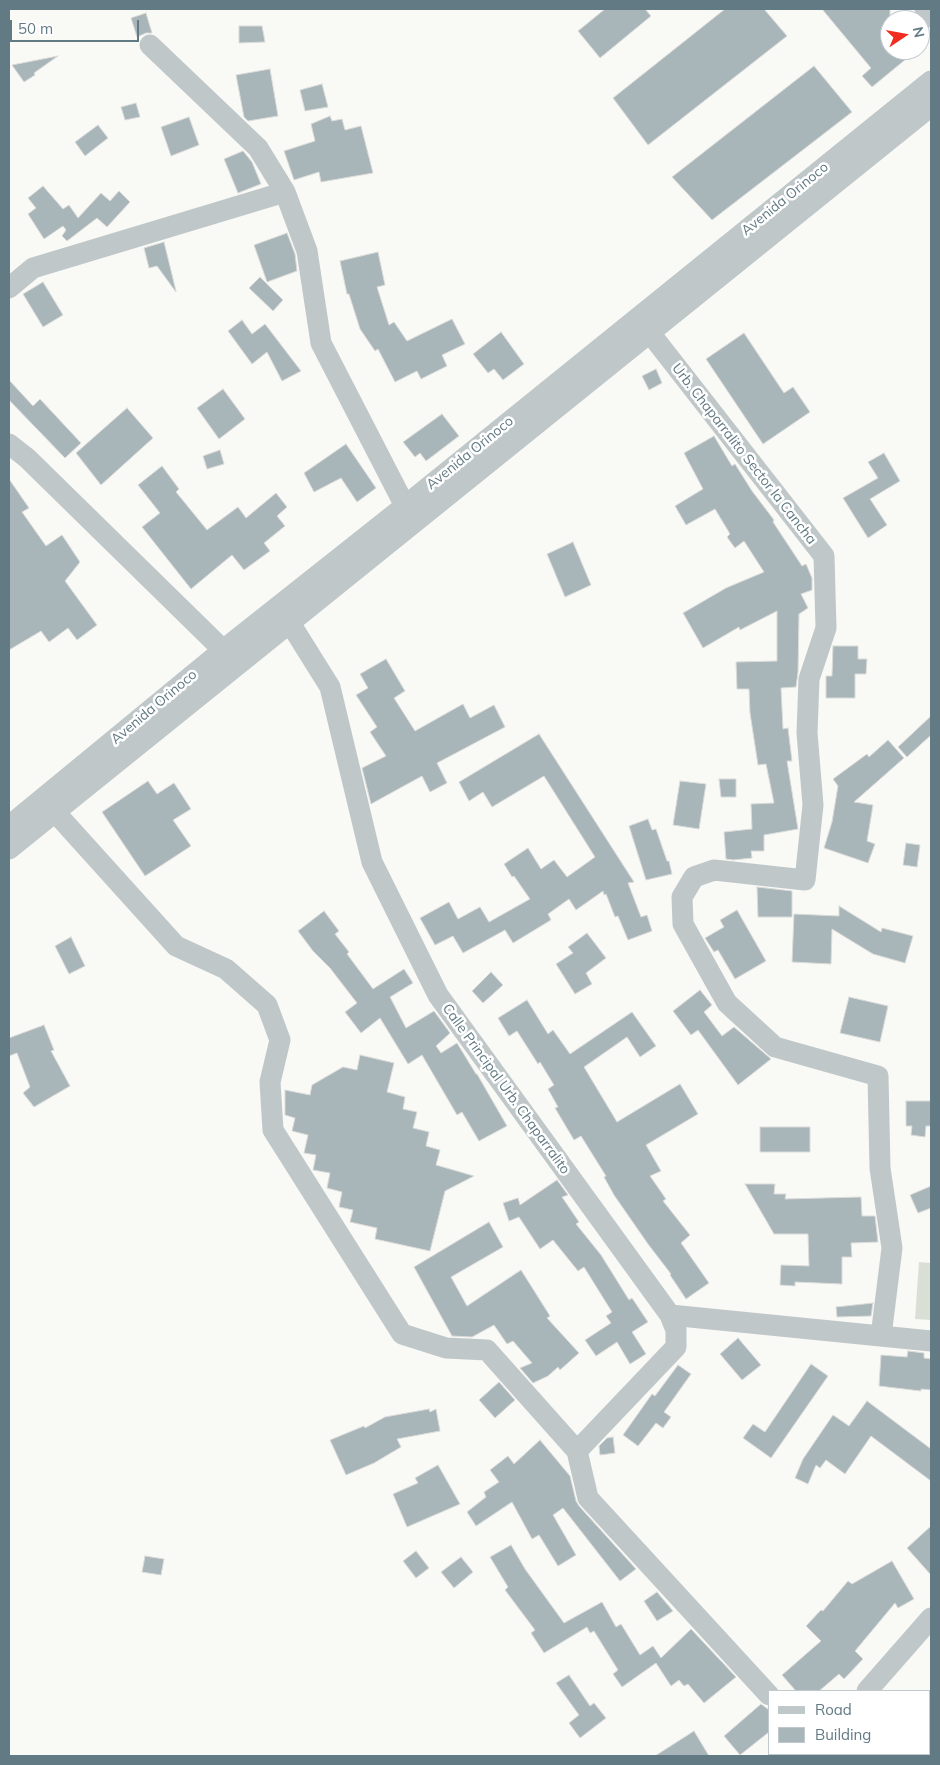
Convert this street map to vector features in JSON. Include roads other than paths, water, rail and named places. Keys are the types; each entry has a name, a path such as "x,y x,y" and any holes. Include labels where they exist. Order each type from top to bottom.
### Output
{"street":[{"path":"925,9 931,17"},
{"path":"150,45 258,148 285,192 307,251 320,343 405,506"},
{"name":"Avenida Orinoco","path":"9,849 55,812 283,615 405,506 931,81"},
{"name":"Avenida Orinoco","path":"9,826 222,650 283,615 650,333 931,106"},
{"path":"9,288 33,268 285,192"},
{"name":"Urb. Chaparralito Sector la Cancha","path":"650,333 824,556 826,628 809,679 807,733 813,806 805,880 714,870 694,877 682,897 683,924 727,1003 775,1047 878,1076 880,1168 892,1248 881,1336"},
{"path":"9,444 27,458 222,650"},
{"name":"Calle Principal Urb. Chaparralito","path":"283,615 330,687 372,862 438,995 670,1314"},
{"path":"55,812 176,946 226,968 268,1005 280,1040 270,1082 273,1130 402,1334 446,1348 487,1350 577,1452 588,1498 768,1694"},
{"path":"577,1452 676,1347 676,1330 670,1314 931,1341"},
{"path":"868,1690 931,1618"}]}
